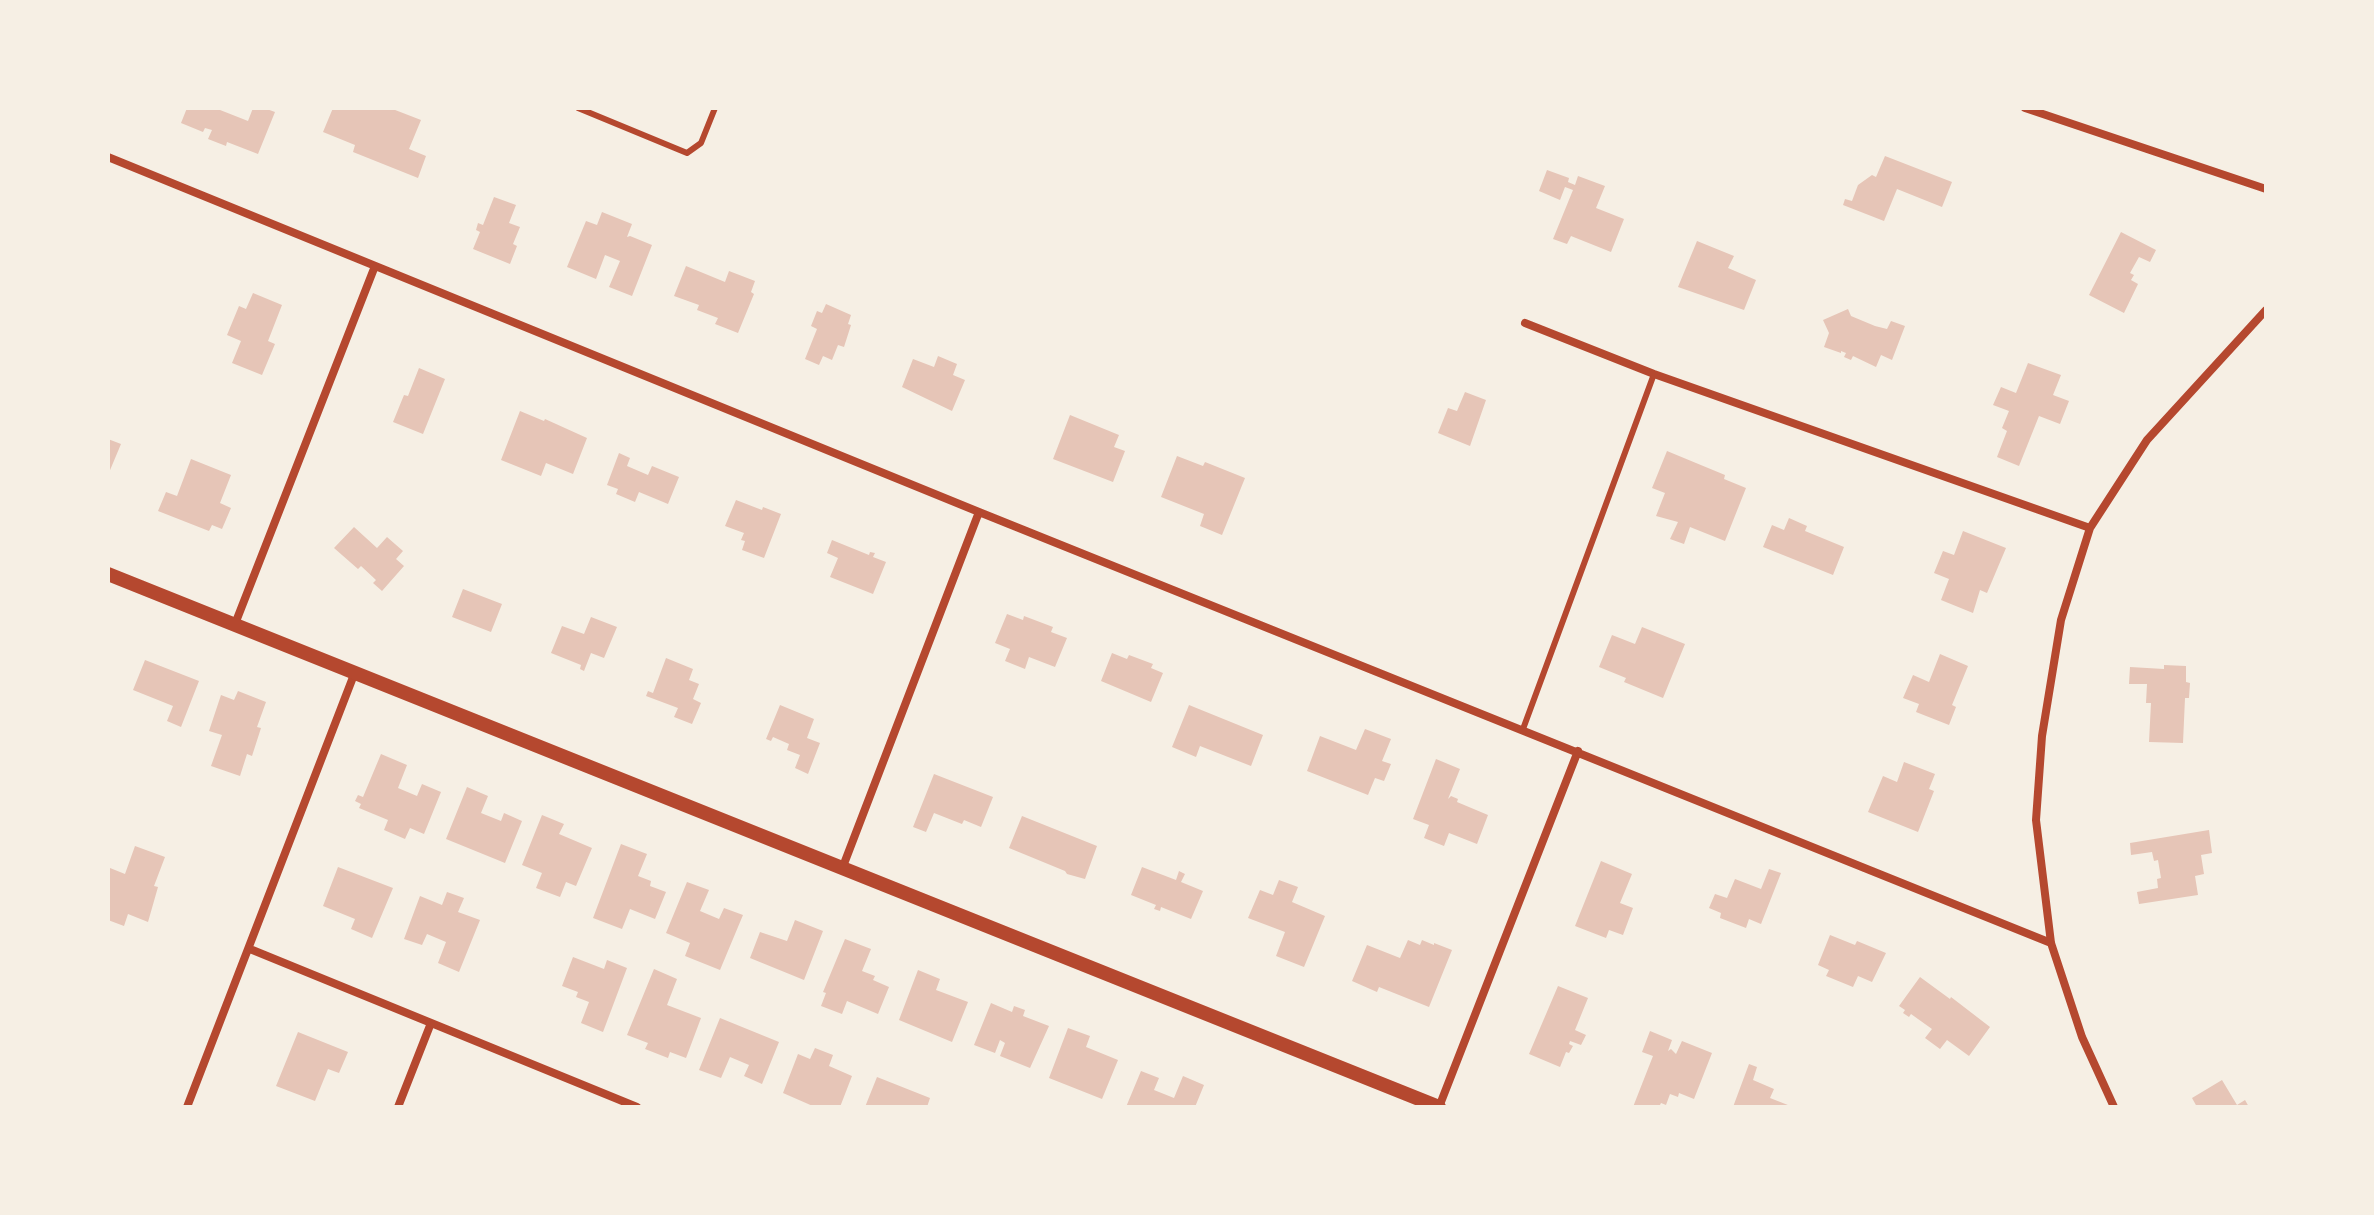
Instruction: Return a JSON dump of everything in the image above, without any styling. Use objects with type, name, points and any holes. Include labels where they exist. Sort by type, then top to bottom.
[{"type":"street","points":[[2025,108],[2266,189]]},
{"type":"street","points":[[108,157],[979,512],[2051,943]]},
{"type":"street","points":[[235,624],[375,266]]},
{"type":"street","points":[[2114,1107],[2082,1037],[2051,943],[2036,820],[2042,736],[2061,620],[2090,528],[2147,440],[2266,310]]},
{"type":"street","points":[[1525,323],[1654,374],[2090,528]]},
{"type":"street","points":[[842,869],[979,512]]},
{"type":"street","points":[[108,574],[1439,1107],[1578,751]]},
{"type":"street","points":[[187,1107],[355,672]]},
{"type":"street","points":[[250,949],[637,1107]]},
{"type":"street","points":[[398,1107],[431,1023]]},
{"type":"lane","points":[[578,108],[687,153],[701,143],[715,108]]},
{"type":"lane","points":[[1523,729],[1654,374]]},
{"type":"building","points":[[187,108],[215,108],[248,121],[253,108],[275,112],[258,154],[227,142],[226,146],[208,139],[212,130],[205,128],[203,132],[181,123]]},
{"type":"building","points":[[333,108],[390,108],[421,120],[409,149],[426,156],[418,178],[353,152],[355,145],[323,132]]},
{"type":"building","points":[[1885,156],[1952,182],[1942,207],[1897,189],[1884,221],[1843,205],[1845,199],[1852,201],[1858,185],[1872,175],[1876,177]]},
{"type":"building","points":[[1547,170],[1569,178],[1568,182],[1575,185],[1578,176],[1605,186],[1596,208],[1624,219],[1611,252],[1571,236],[1567,244],[1553,239],[1573,190],[1565,187],[1560,200],[1539,191]]},
{"type":"building","points":[[494,197],[516,205],[509,223],[520,227],[510,264],[473,249],[480,232],[476,230],[478,223],[483,225]]},
{"type":"building","points":[[602,212],[632,224],[627,237],[652,245],[632,296],[609,287],[620,261],[605,255],[596,279],[567,267],[586,221],[597,225]]},
{"type":"building","points":[[2121,232],[2156,250],[2150,262],[2139,257],[2130,273],[2134,275],[2131,280],[2138,284],[2124,313],[2089,295]]},
{"type":"building","points":[[1697,241],[1734,256],[1728,268],[1756,280],[1744,310],[1678,287]]},
{"type":"building","points":[[686,266],[725,282],[729,271],[755,281],[751,292],[754,294],[738,333],[715,324],[718,318],[697,310],[699,305],[674,296]]},
{"type":"building","points":[[253,293],[282,305],[268,341],[275,344],[262,375],[232,363],[241,341],[227,335],[239,306],[246,309]]},
{"type":"building","points":[[826,304],[851,315],[848,324],[851,325],[844,347],[838,345],[832,360],[823,356],[819,365],[805,359],[817,329],[811,326],[817,311],[822,313]]},
{"type":"building","points":[[1848,309],[1851,316],[1875,326],[1887,329],[1891,321],[1905,326],[1892,360],[1881,355],[1876,367],[1853,356],[1851,360],[1844,357],[1846,353],[1824,347],[1829,333],[1823,320]]},
{"type":"building","points":[[938,356],[957,364],[953,375],[965,380],[952,411],[902,387],[913,359],[934,367]]},
{"type":"building","points":[[2028,363],[2061,375],[2053,395],[2069,401],[2060,424],[2039,416],[2019,466],[1997,457],[2007,431],[2002,428],[2009,411],[1993,405],[2001,387],[2016,393]]},
{"type":"building","points":[[419,368],[445,379],[423,434],[393,422]]},
{"type":"building","points":[[1465,392],[1486,400],[1470,446],[1438,433],[1448,408],[1457,411]]},
{"type":"building","points":[[520,411],[587,438],[573,474],[546,463],[541,476],[501,460]]},
{"type":"building","points":[[1070,415],[1119,435],[1114,447],[1125,451],[1113,482],[1053,459]]},
{"type":"building","points":[[108,439],[121,444],[108,475]]},
{"type":"building","points":[[1667,451],[1725,475],[1724,479],[1746,488],[1725,541],[1690,527],[1684,544],[1670,539],[1678,522],[1656,516],[1665,493],[1652,488]]},
{"type":"building","points":[[619,453],[630,458],[627,466],[648,475],[652,466],[679,477],[668,504],[639,492],[635,502],[616,494],[618,489],[607,485]]},
{"type":"building","points":[[1177,456],[1203,466],[1205,462],[1245,478],[1222,535],[1200,526],[1204,514],[1161,497]]},
{"type":"building","points":[[191,459],[231,475],[220,503],[231,508],[222,529],[212,525],[209,531],[158,511],[166,492],[177,496]]},
{"type":"building","points":[[736,500],[781,514],[764,558],[742,550],[744,533],[725,526]]},
{"type":"building","points":[[1789,518],[1807,526],[1805,531],[1844,547],[1833,575],[1763,547],[1772,525],[1784,530]]},
{"type":"building","points":[[354,527],[377,548],[387,537],[403,551],[396,559],[404,566],[382,591],[373,583],[376,580],[361,566],[358,569],[334,548]]},
{"type":"building","points":[[1963,531],[2006,548],[1987,593],[1980,590],[1973,613],[1941,600],[1949,579],[1934,573],[1943,551],[1954,555]]},
{"type":"building","points":[[832,540],[869,555],[870,552],[875,553],[873,557],[886,562],[873,594],[830,577],[838,558],[827,553]]},
{"type":"building","points":[[463,589],[502,604],[491,632],[452,617]]},
{"type":"building","points":[[1007,614],[1023,620],[1024,616],[1053,627],[1051,632],[1067,638],[1055,667],[1029,657],[1025,669],[1005,661],[1010,649],[995,643]]},
{"type":"building","points":[[591,617],[617,627],[604,658],[591,653],[584,671],[580,669],[581,665],[551,653],[562,626],[584,634]]},
{"type":"building","points":[[1642,627],[1685,644],[1663,698],[1624,682],[1626,678],[1599,667],[1612,635],[1635,644]]},
{"type":"building","points":[[1112,653],[1127,659],[1129,655],[1153,664],[1151,668],[1163,673],[1151,702],[1101,681]]},
{"type":"building","points":[[1940,654],[1968,666],[1952,705],[1956,707],[1949,725],[1916,712],[1919,704],[1903,698],[1913,675],[1929,682]]},
{"type":"building","points":[[666,658],[693,669],[689,680],[699,684],[693,699],[701,703],[692,724],[674,717],[678,708],[646,696],[648,691],[653,693]]},
{"type":"building","points":[[145,660],[199,681],[181,727],[167,721],[173,706],[133,690]]},
{"type":"building","points":[[2164,665],[2186,666],[2186,682],[2190,683],[2189,698],[2185,698],[2183,743],[2149,742],[2151,703],[2146,703],[2147,684],[2129,684],[2130,667],[2164,669]]},
{"type":"building","points":[[238,691],[266,702],[257,727],[261,728],[252,756],[247,754],[240,776],[211,766],[222,735],[209,731],[221,695],[234,700]]},
{"type":"building","points":[[780,705],[814,719],[807,738],[820,743],[808,774],[795,768],[800,755],[787,750],[789,744],[773,737],[771,741],[766,739]]},
{"type":"building","points":[[1189,705],[1263,735],[1251,766],[1200,746],[1196,757],[1172,747]]},
{"type":"building","points":[[1365,729],[1391,739],[1382,761],[1391,764],[1384,781],[1375,778],[1368,795],[1307,771],[1320,736],[1356,750]]},
{"type":"building","points":[[381,754],[407,765],[398,788],[417,796],[422,784],[441,792],[424,834],[410,828],[405,839],[384,830],[388,820],[359,808],[361,804],[355,801],[358,795],[363,797]]},
{"type":"building","points":[[1436,759],[1460,769],[1448,799],[1451,796],[1458,799],[1457,802],[1488,815],[1477,844],[1449,833],[1444,846],[1424,838],[1429,825],[1413,819]]},
{"type":"building","points":[[1904,762],[1935,774],[1929,789],[1934,791],[1918,832],[1868,812],[1883,776],[1897,782]]},
{"type":"building","points":[[934,774],[993,797],[981,827],[964,820],[962,824],[934,813],[926,832],[913,827]]},
{"type":"building","points":[[467,787],[488,796],[481,813],[501,821],[504,813],[522,821],[505,863],[446,839]]},
{"type":"building","points":[[542,815],[564,824],[559,834],[592,848],[576,886],[566,882],[560,897],[536,888],[542,873],[522,865]]},
{"type":"building","points":[[1022,816],[1097,846],[1085,879],[1009,848]]},
{"type":"building","points":[[2209,830],[2212,853],[2201,855],[2204,874],[2195,876],[2198,895],[2139,904],[2137,892],[2158,888],[2157,879],[2161,878],[2158,860],[2154,861],[2152,852],[2131,855],[2130,843]]},
{"type":"building","points":[[621,844],[647,854],[638,876],[651,881],[650,886],[666,892],[655,919],[630,909],[622,929],[593,918]]},
{"type":"building","points":[[135,846],[165,857],[154,886],[158,887],[148,922],[128,914],[124,926],[108,920],[108,874],[110,868],[125,874]]},
{"type":"building","points":[[1601,861],[1632,874],[1620,903],[1633,908],[1623,935],[1609,930],[1606,938],[1575,926]]},
{"type":"building","points":[[338,867],[393,888],[372,938],[351,929],[355,919],[323,906]]},
{"type":"building","points":[[1142,867],[1176,880],[1179,871],[1185,874],[1181,882],[1203,891],[1191,919],[1161,907],[1160,911],[1154,909],[1156,905],[1131,895]]},
{"type":"building","points":[[1769,869],[1781,873],[1761,924],[1749,919],[1746,928],[1720,918],[1721,913],[1709,908],[1715,894],[1727,898],[1735,879],[1761,889]]},
{"type":"building","points":[[1279,880],[1298,887],[1292,902],[1325,916],[1304,967],[1276,956],[1285,932],[1248,918],[1260,890],[1273,895]]},
{"type":"building","points":[[687,882],[709,890],[700,911],[719,919],[724,908],[743,915],[720,970],[685,956],[690,943],[666,933]]},
{"type":"building","points":[[447,892],[464,898],[458,912],[480,920],[459,972],[438,963],[446,942],[427,934],[422,945],[404,939],[420,896],[442,905]]},
{"type":"building","points":[[795,920],[823,931],[804,980],[750,958],[760,932],[787,941]]},
{"type":"building","points":[[1830,935],[1855,945],[1857,941],[1886,953],[1872,982],[1858,976],[1853,987],[1826,976],[1829,970],[1818,965]]},
{"type":"building","points":[[845,939],[871,949],[862,971],[889,987],[878,1014],[847,1001],[842,1014],[821,1006],[826,993],[823,992]]},
{"type":"building","points":[[1408,940],[1420,945],[1422,940],[1452,950],[1429,1007],[1379,987],[1377,992],[1352,981],[1367,945],[1400,958]]},
{"type":"building","points":[[573,957],[604,969],[607,960],[627,968],[603,1032],[581,1023],[589,1002],[576,997],[578,992],[562,986]]},
{"type":"building","points":[[654,969],[677,979],[667,1005],[701,1018],[686,1058],[670,1052],[668,1058],[645,1049],[648,1043],[627,1035]]},
{"type":"building","points":[[918,970],[940,979],[936,990],[968,1002],[952,1042],[899,1020]]},
{"type":"building","points":[[1920,977],[1990,1027],[1969,1056],[1947,1040],[1940,1049],[1925,1038],[1932,1029],[1911,1014],[1909,1017],[1903,1013],[1905,1010],[1899,1006]]},
{"type":"building","points":[[1558,986],[1588,998],[1575,1030],[1586,1035],[1581,1045],[1570,1041],[1569,1044],[1573,1046],[1569,1053],[1566,1052],[1560,1067],[1529,1054]]},
{"type":"building","points":[[991,1003],[1012,1012],[1014,1006],[1025,1010],[1023,1016],[1049,1026],[1030,1068],[1000,1056],[1005,1043],[1000,1040],[995,1053],[974,1045]]},
{"type":"building","points":[[720,1018],[779,1042],[762,1084],[744,1076],[749,1065],[730,1057],[721,1078],[699,1070]]},
{"type":"building","points":[[1068,1028],[1090,1036],[1086,1047],[1118,1060],[1102,1099],[1049,1078]]},
{"type":"building","points":[[1650,1031],[1672,1040],[1668,1051],[1671,1049],[1676,1054],[1682,1041],[1712,1053],[1694,1099],[1679,1093],[1678,1097],[1670,1094],[1666,1105],[1633,1107],[1653,1056],[1642,1052]]},
{"type":"building","points":[[298,1032],[348,1052],[339,1073],[328,1069],[315,1101],[276,1086]]},
{"type":"building","points":[[815,1048],[833,1055],[829,1066],[852,1076],[840,1107],[815,1107],[783,1093],[798,1054],[810,1059]]},
{"type":"building","points":[[1749,1064],[1757,1067],[1753,1080],[1774,1089],[1770,1098],[1793,1107],[1733,1107]]},
{"type":"building","points":[[1141,1071],[1159,1078],[1154,1090],[1174,1098],[1183,1076],[1204,1085],[1195,1107],[1126,1107]]},
{"type":"building","points":[[877,1077],[930,1098],[927,1107],[865,1107]]},
{"type":"building","points":[[2222,1080],[2237,1105],[2245,1100],[2249,1107],[2197,1107],[2192,1098]]}]
